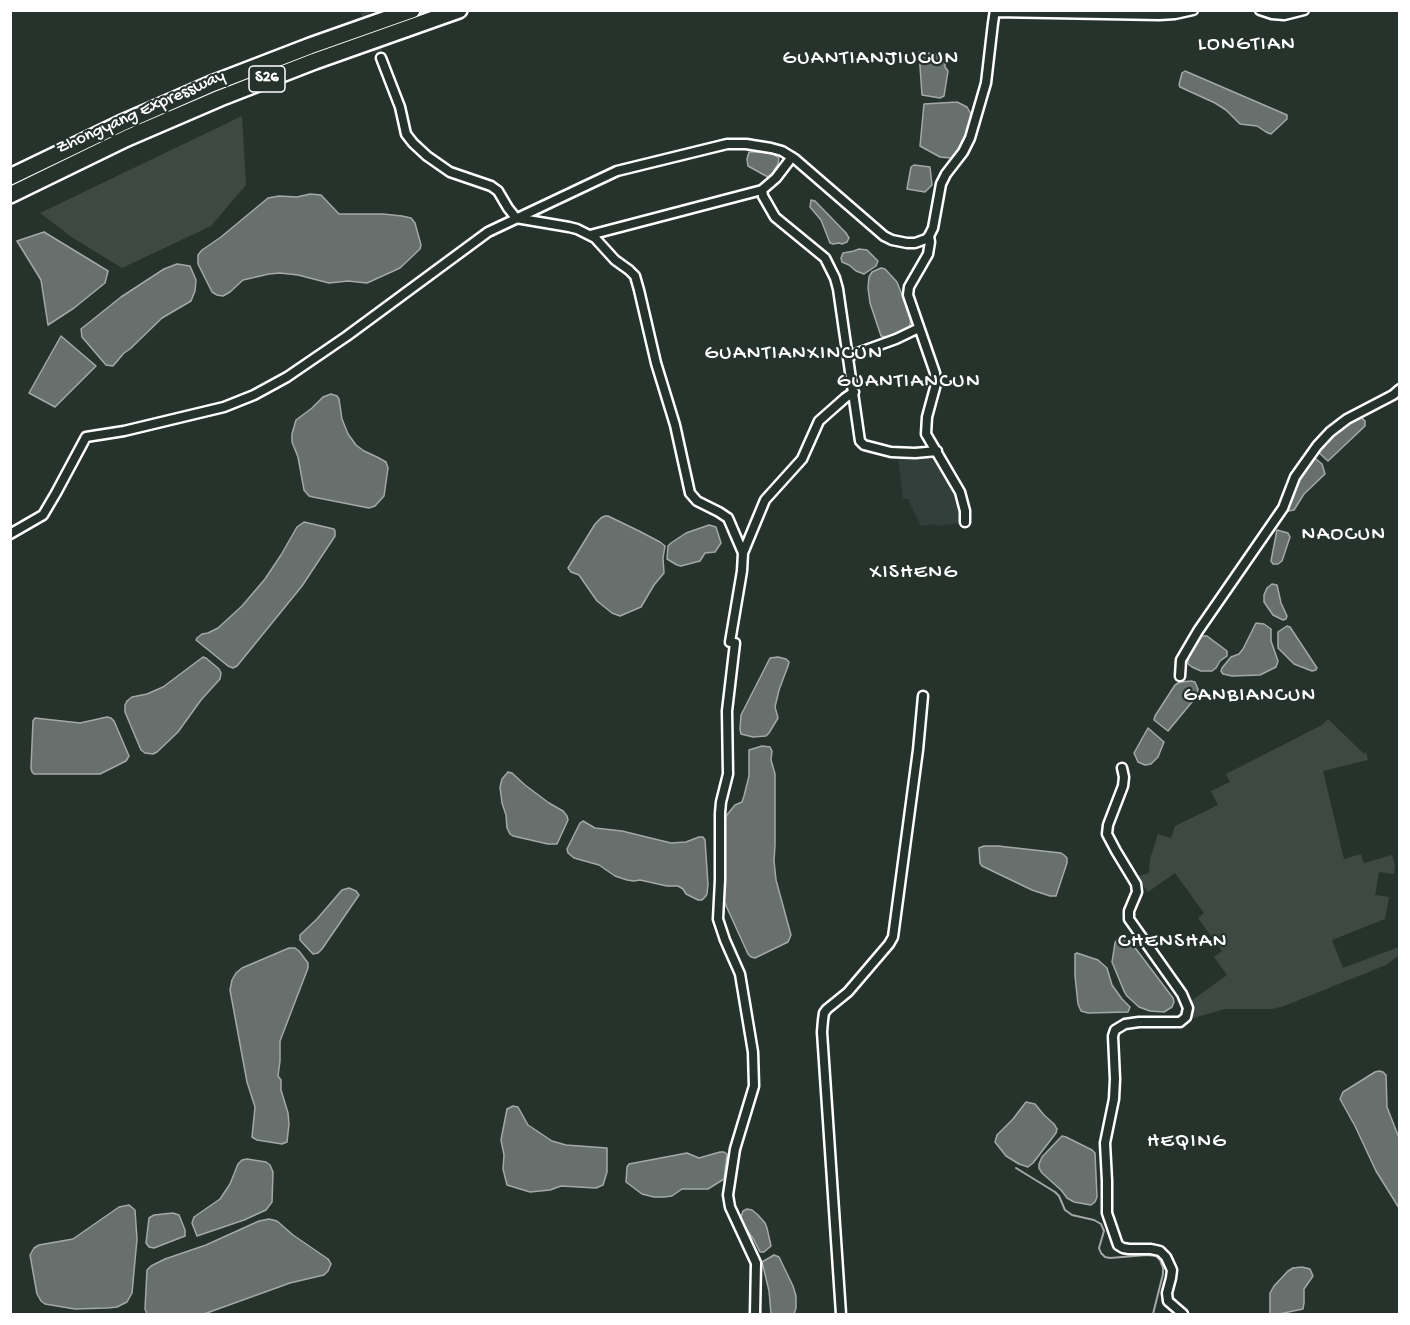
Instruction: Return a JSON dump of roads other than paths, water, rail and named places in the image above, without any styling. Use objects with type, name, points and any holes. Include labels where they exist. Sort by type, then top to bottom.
[{"type":"highway","name":"Zhongyang Expressway","points":[[10,195],[77,153],[158,107],[262,64],[412,10]]},
{"type":"highway","name":"Zhongyang Expressway","points":[[10,177],[173,117],[267,79],[459,10]]},
{"type":"street","points":[[965,522],[963,497],[926,434],[927,417],[936,384],[935,373],[908,295],[909,286],[926,259],[930,248],[929,236],[933,228],[941,184],[970,138],[986,83],[995,11],[1158,15],[1193,10]]},
{"type":"street","points":[[1260,10],[1284,15],[1304,10]]},
{"type":"street","points":[[381,58],[400,107],[406,134],[427,156],[450,172],[491,186],[498,191],[516,218],[569,227],[590,235],[635,276],[656,363],[675,425],[690,493],[697,501],[728,518],[743,552]]},
{"type":"street","points":[[10,534],[43,515],[86,437],[124,431],[224,407],[254,395],[347,336],[488,232],[616,171],[727,144],[771,148],[792,157],[884,236],[907,243],[919,242],[929,236]]},
{"type":"street","points":[[590,235],[762,190],[776,178],[792,157]]},
{"type":"street","points":[[762,190],[763,196],[779,221],[828,262],[838,289],[860,441],[864,445],[891,452],[937,451]]},
{"type":"street","points":[[849,356],[919,328]]},
{"type":"street","points":[[1180,676],[1181,660],[1198,631],[1283,508],[1295,477],[1317,446],[1347,419],[1400,389]]},
{"type":"street","points":[[755,1314],[756,1263],[730,1207],[728,1195],[735,1149],[754,1086],[753,1052],[740,974],[718,919],[720,813],[728,774],[727,711],[732,642],[743,552],[765,500],[802,459],[819,422],[854,392]]},
{"type":"street","points":[[841,1314],[823,1020],[827,1009],[848,992],[893,938],[923,696]]},
{"type":"street","points":[[1122,768],[1123,786],[1108,825],[1107,834],[1136,884],[1137,892],[1129,911],[1129,919],[1182,994],[1188,1008],[1186,1017],[1180,1022],[1125,1024],[1115,1030],[1113,1036],[1114,1098],[1105,1143],[1107,1213],[1118,1245],[1129,1249],[1160,1251],[1166,1257],[1172,1270],[1167,1293],[1168,1301],[1183,1314]]},
{"type":"waterway","points":[[1016,1168],[1055,1192],[1065,1210],[1072,1215],[1101,1224],[1104,1231],[1099,1248],[1105,1257],[1147,1255],[1156,1256],[1160,1260],[1163,1274],[1153,1314]]},
{"type":"tunnel","points":[[364,10],[381,58]]},
{"type":"district","name":"LONGTIAN","points":[[1247,46]]},
{"type":"district","name":"GUANTIANJIUCUN","points":[[871,60]]},
{"type":"district","name":"GUANTIANXINCUN","points":[[794,355]]},
{"type":"district","name":"GUANTIANCUN","points":[[909,383]]},
{"type":"district","name":"NAOCUN","points":[[1344,536]]},
{"type":"district","name":"XISHENG","points":[[914,574]]},
{"type":"district","name":"GANBIANCUN","points":[[1250,697]]},
{"type":"district","name":"CHENSHAN","points":[[1173,943]]},
{"type":"district","name":"HEQING","points":[[1187,1143]]}]
